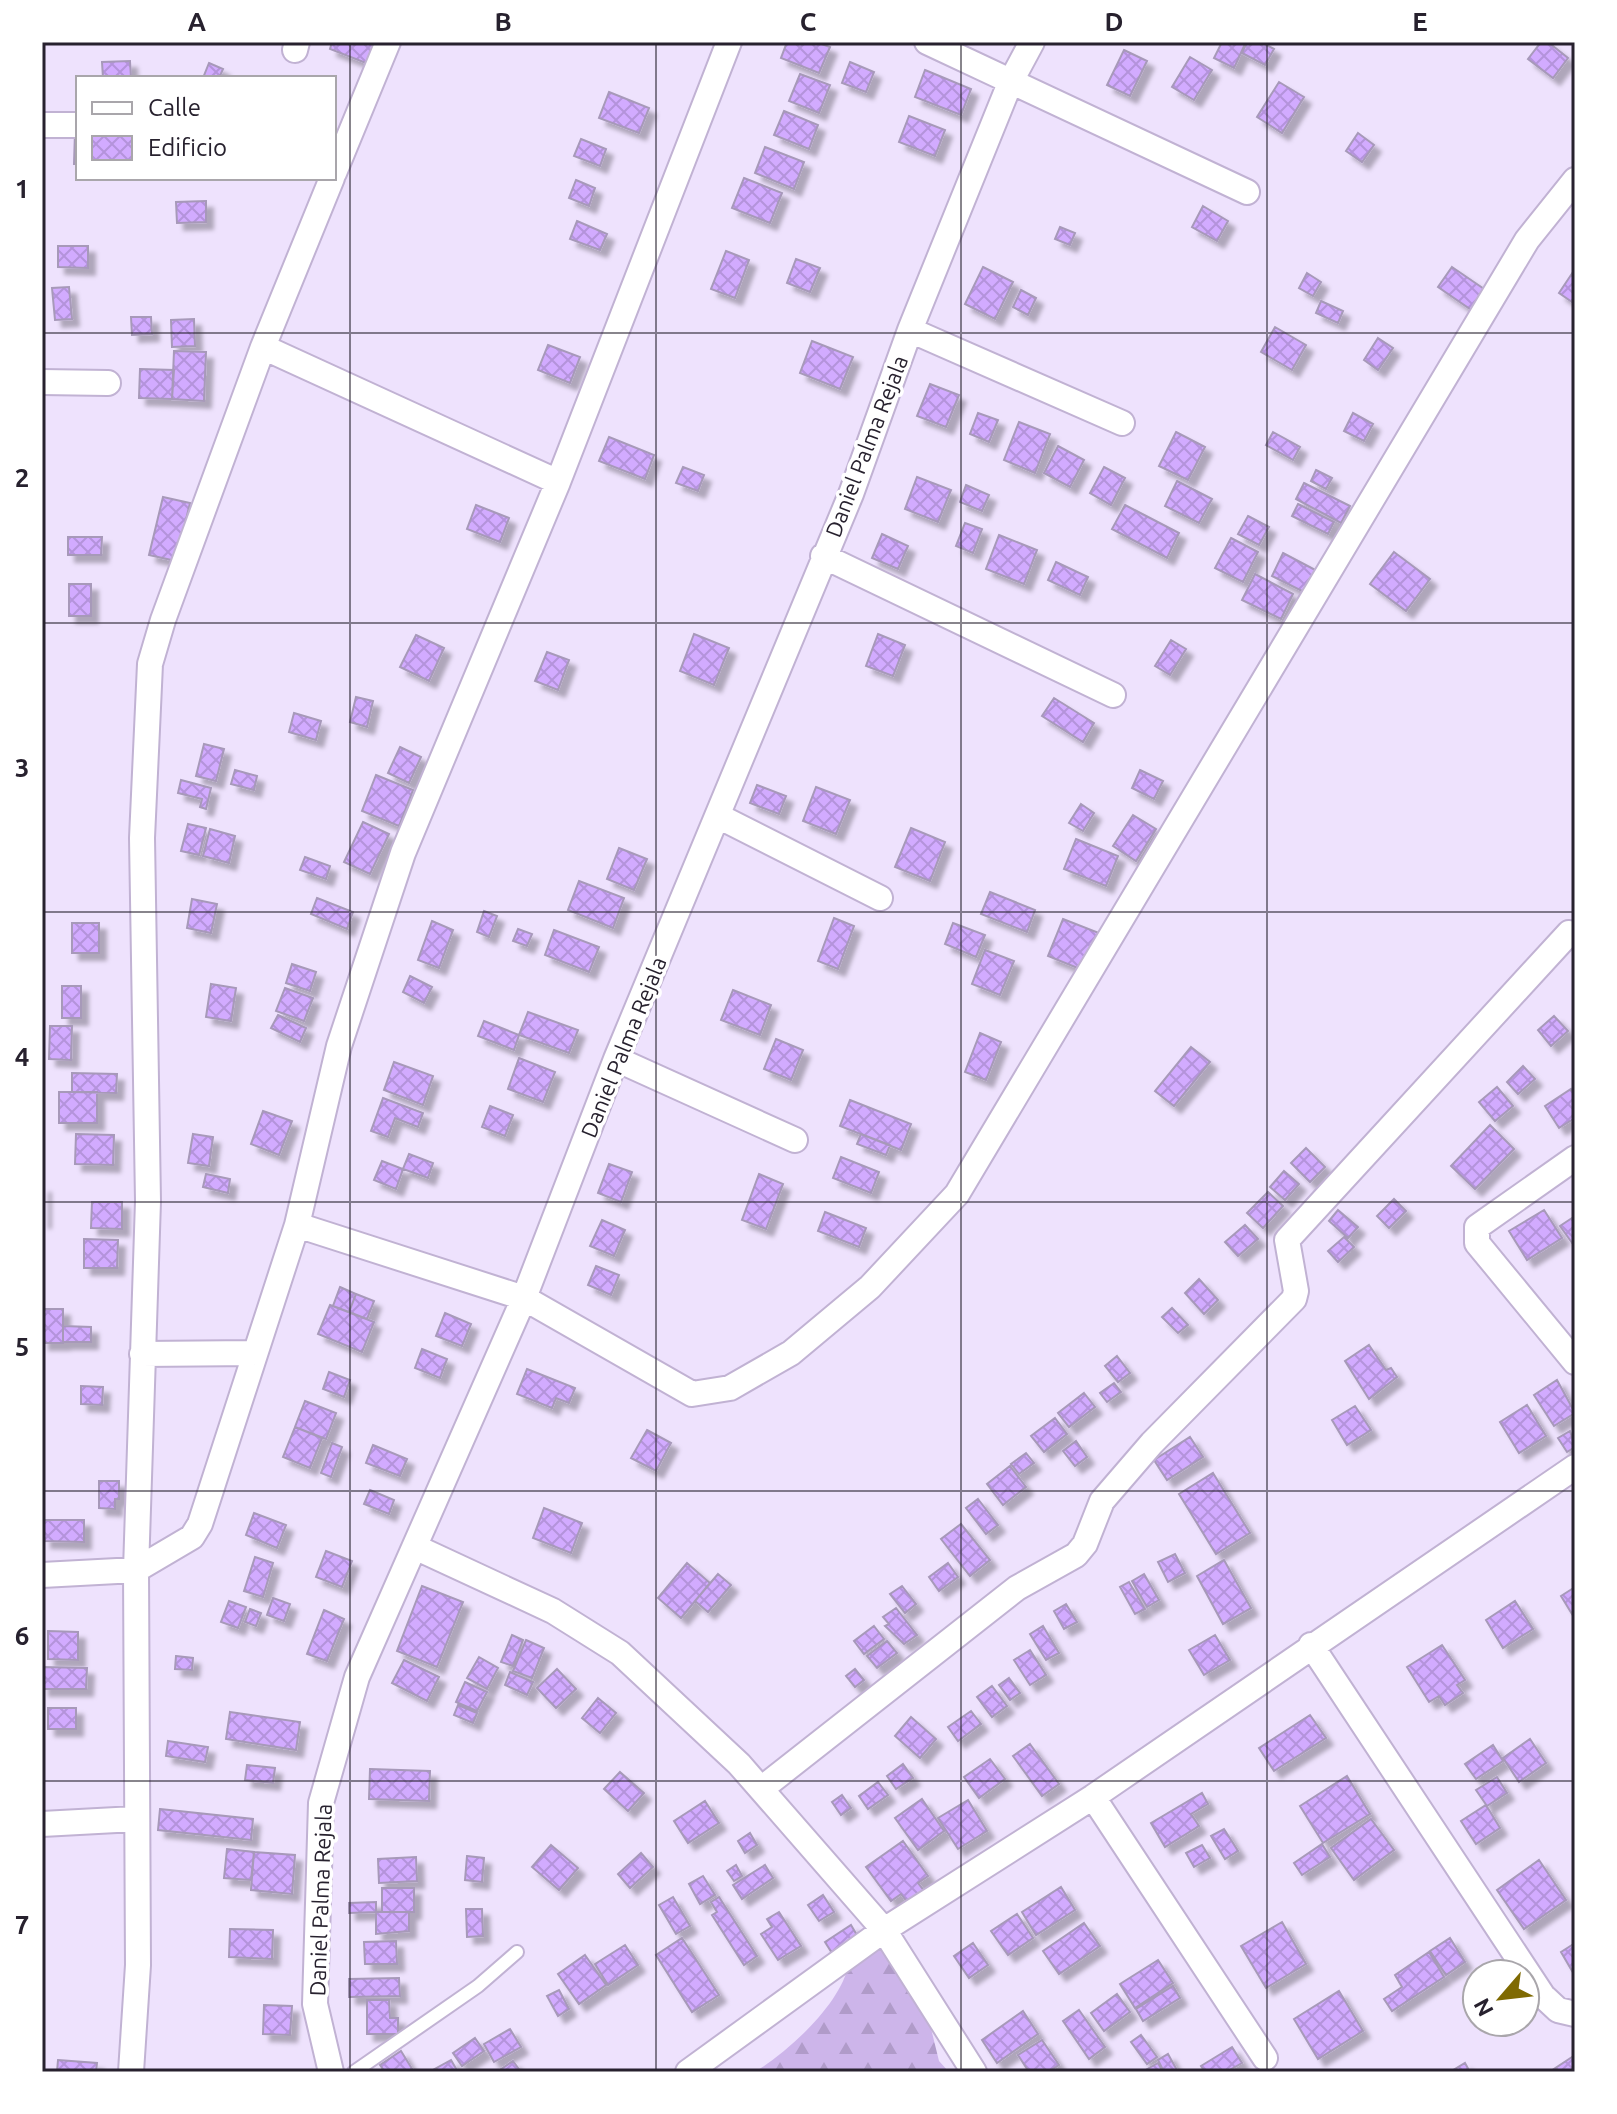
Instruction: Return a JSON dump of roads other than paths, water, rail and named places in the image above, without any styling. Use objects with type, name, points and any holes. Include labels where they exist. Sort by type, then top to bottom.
[{"type":"street","points":[[336,169],[388,42]]},
{"type":"street","points":[[42,1575],[136,1570],[192,1537],[200,1524],[297,1225],[339,1046],[403,853],[558,482],[729,42]]},
{"type":"street","points":[[927,42],[1247,192]]},
{"type":"street","name":"Daniel Palma Rejala","points":[[331,2072],[315,2004],[321,1803],[357,1677],[524,1298],[616,1059],[851,494],[910,330],[1010,83],[1032,42]]},
{"type":"street","points":[[42,125],[76,125]]},
{"type":"street","points":[[131,2072],[138,1965],[136,1570],[148,1201],[142,838],[150,664],[163,620],[263,347],[331,180]]},
{"type":"street","points":[[297,1225],[524,1298],[692,1394],[730,1388],[791,1353],[881,1276],[957,1194],[1527,240],[1575,180]]},
{"type":"street","points":[[910,330],[1122,423]]},
{"type":"street","points":[[263,347],[558,482]]},
{"type":"street","points":[[42,382],[108,383]]},
{"type":"street","points":[[823,556],[1113,695]]},
{"type":"street","points":[[718,816],[880,898]]},
{"type":"street","points":[[761,1789],[1017,1588],[1076,1555],[1085,1544],[1102,1501],[1294,1299],[1296,1291],[1287,1240],[1569,933]]},
{"type":"street","points":[[616,1059],[795,1140]]},
{"type":"street","points":[[1575,1158],[1477,1227],[1475,1234],[1477,1243],[1575,1362]]},
{"type":"street","points":[[142,1354],[254,1353]]},
{"type":"street","points":[[688,2072],[884,1930],[1093,1797],[1311,1645],[1572,1475]]},
{"type":"street","points":[[415,1547],[553,1611],[620,1653],[739,1764],[884,1930],[974,2072]]},
{"type":"street","points":[[1311,1645],[1543,1996],[1558,2010],[1575,2014]]},
{"type":"street","points":[[1093,1797],[1265,2058]]},
{"type":"street","points":[[42,1824],[135,1819]]},
{"type":"lane","points":[[354,2072],[478,1986],[517,1952]]}]
